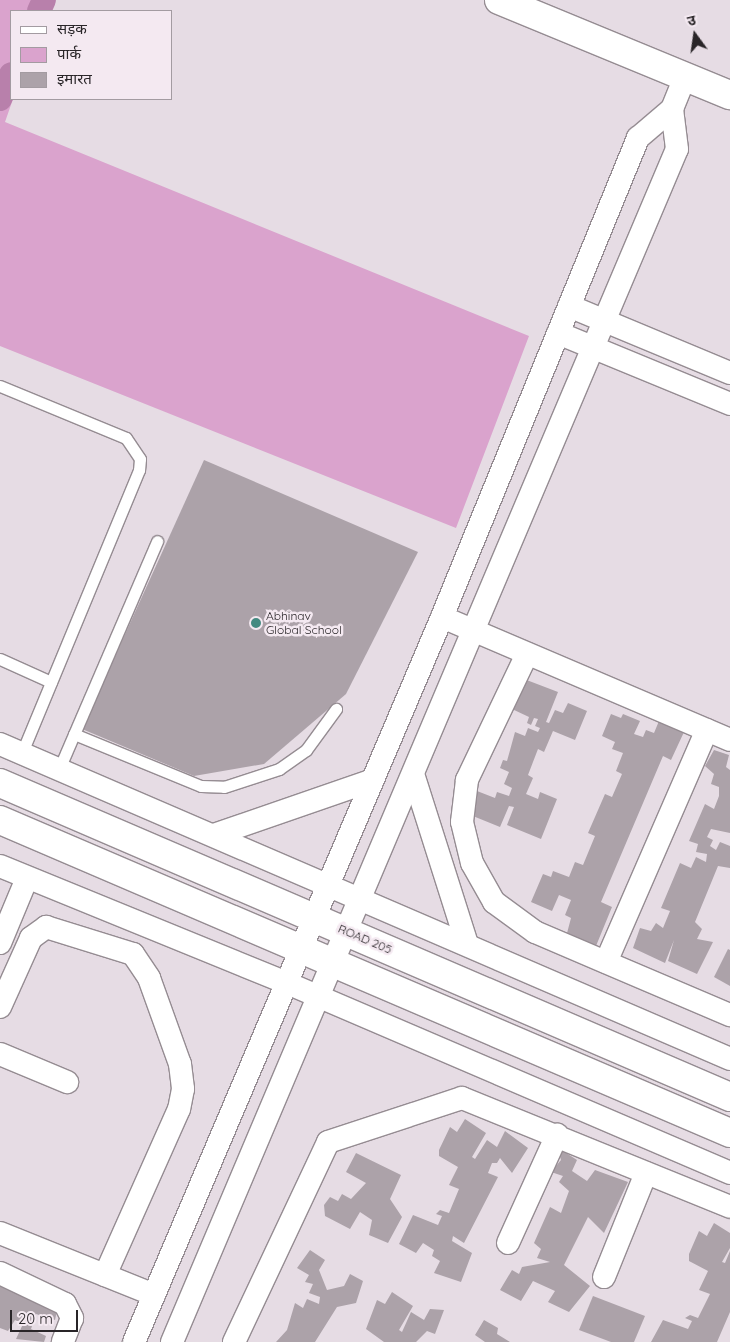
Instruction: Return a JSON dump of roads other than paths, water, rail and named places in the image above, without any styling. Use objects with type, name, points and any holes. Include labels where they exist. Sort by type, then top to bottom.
[{"type":"main road","points":[[499,0],[730,95]]},
{"type":"main road","name":"ROAD 205","points":[[0,783],[730,1096]]},
{"type":"main road","points":[[0,820],[730,1133]]},
{"type":"street","points":[[172,1342],[414,777],[676,149],[672,109],[685,76]]},
{"type":"street","points":[[134,1342],[442,617],[638,138],[672,109]]},
{"type":"street","points":[[569,306],[730,373]]},
{"type":"street","points":[[558,333],[730,404]]},
{"type":"street","points":[[442,617],[730,740]]},
{"type":"street","points":[[527,654],[467,780],[462,822],[472,863],[494,902],[528,927],[730,1015]]},
{"type":"street","points":[[606,962],[708,730]]},
{"type":"street","points":[[0,744],[328,883],[730,1059]]},
{"type":"street","points":[[414,777],[467,944]]},
{"type":"street","points":[[214,835],[373,780]]},
{"type":"street","points":[[0,866],[287,983],[730,1173]]},
{"type":"street","points":[[0,942],[27,878]]},
{"type":"street","points":[[0,1006],[31,938],[46,927],[133,954],[149,978],[180,1064],[183,1089],[179,1109],[105,1275]]},
{"type":"street","points":[[0,1054],[67,1082]]},
{"type":"street","points":[[234,1342],[328,1142],[462,1098],[730,1207]]},
{"type":"street","points":[[508,1243],[557,1136]]},
{"type":"street","points":[[604,1277],[646,1172]]},
{"type":"street","points":[[0,1233],[154,1295]]},
{"type":"street","points":[[0,1274],[66,1304],[72,1318],[63,1342]]},
{"type":"lane","points":[[0,386],[126,438],[140,459],[139,470],[22,753]]},
{"type":"lane","points":[[59,769],[157,541]]},
{"type":"lane","points":[[0,659],[52,682]]},
{"type":"lane","points":[[74,734],[201,786],[224,787],[279,769],[306,750],[336,709]]},
{"type":"waterway","points":[[39,10],[44,0]]},
{"type":"waterway","points":[[0,99],[10,76]]},
{"type":"place","name":"Abhinav Global School","points":[[256,623]]}]
